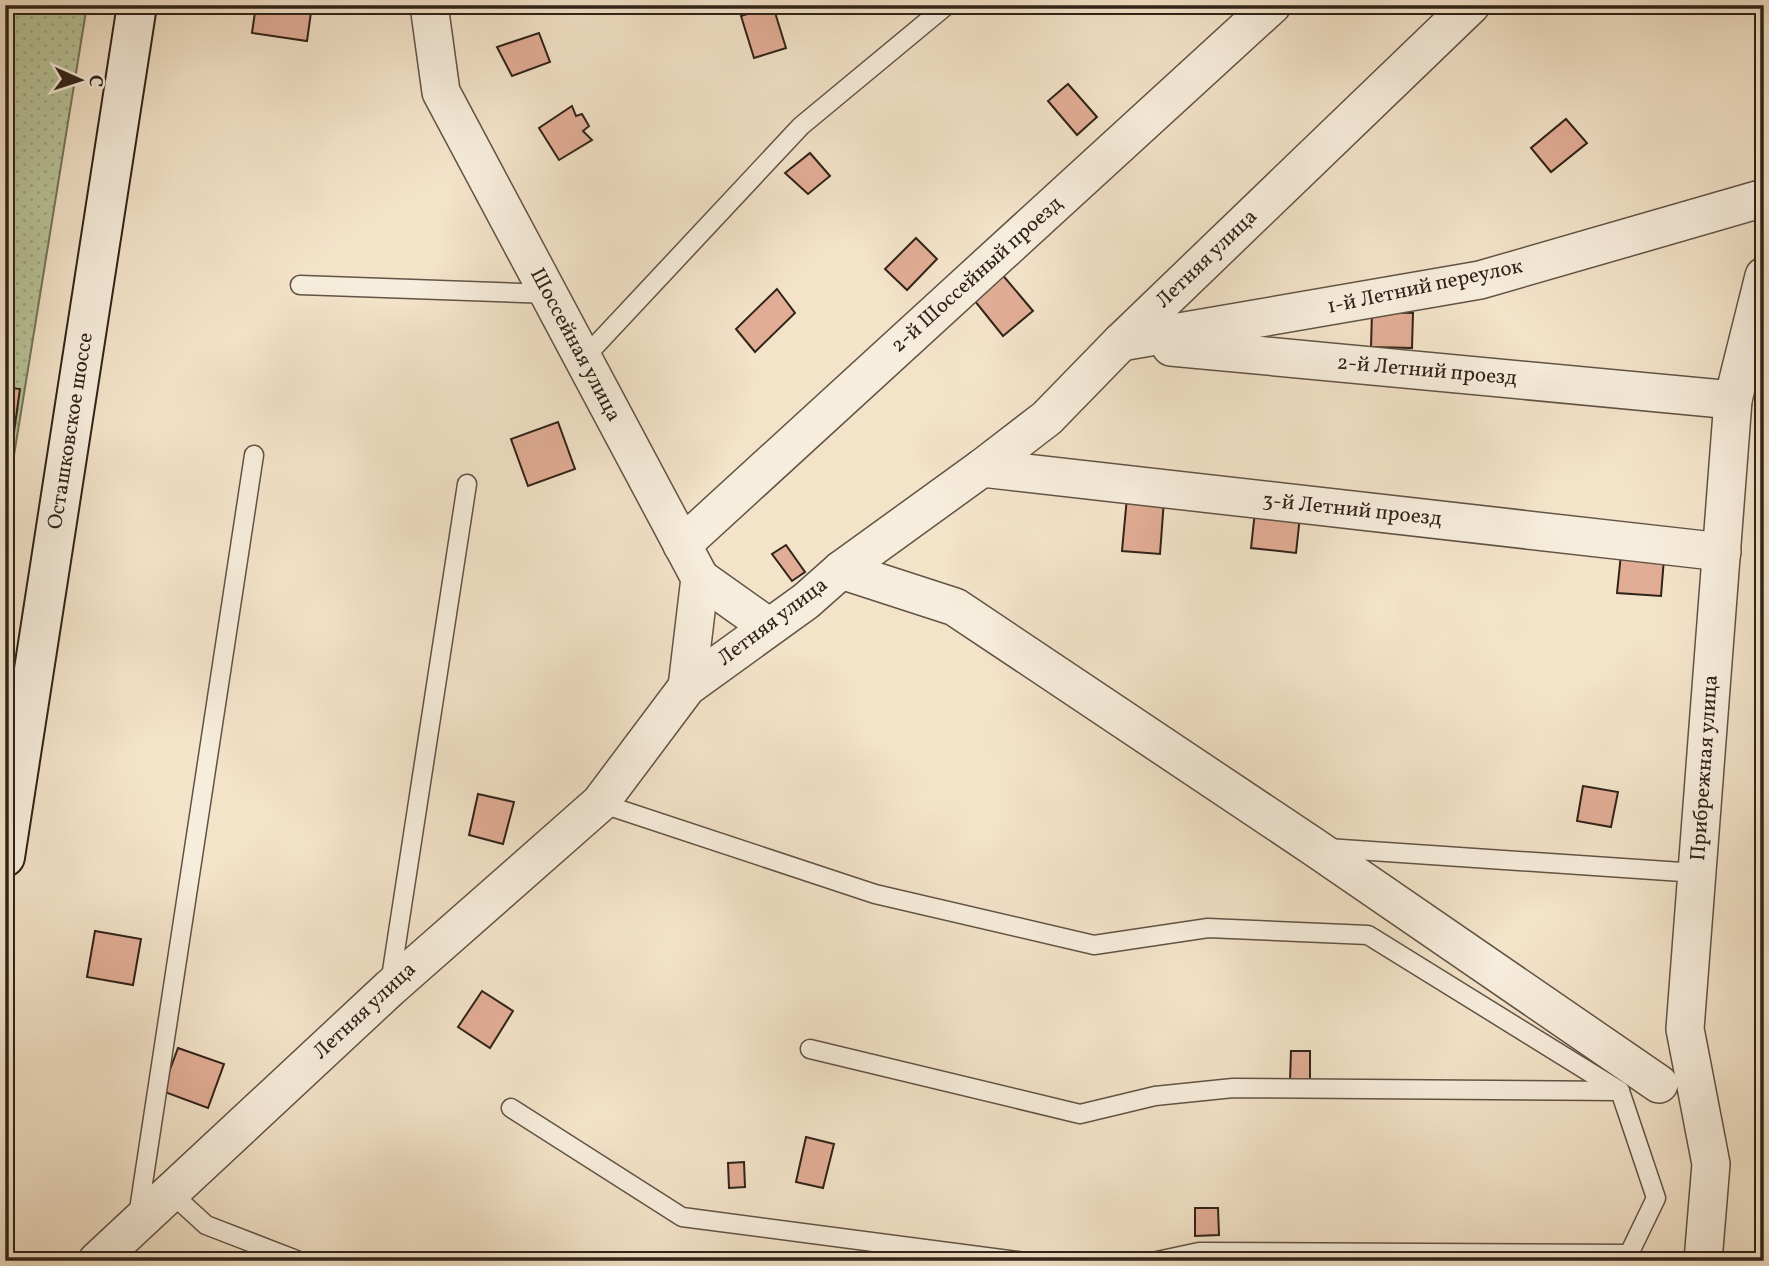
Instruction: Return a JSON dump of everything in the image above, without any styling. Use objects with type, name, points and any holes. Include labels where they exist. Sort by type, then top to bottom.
[{"type":"main road","name":"Осташковское шоссе","points":[[5,857],[137,5]]},
{"type":"street","name":"Шоссейная улица","points":[[429,5],[441,92],[700,578]]},
{"type":"street","name":"2-й Шоссейный проезд","points":[[682,545],[1272,5]]},
{"type":"street","name":"Летняя улица","points":[[97,1261],[390,988],[600,803],[687,687],[806,601],[841,570],[1047,418],[1121,342],[1471,5]]},
{"type":"street","name":"1-й Летний переулок","points":[[1121,342],[1480,280],[1764,198]]},
{"type":"street","name":"Прибрежная улица","points":[[1703,1261],[1711,1164],[1685,1030],[1733,400],[1764,276]]},
{"type":"street","name":"2-й Летний проезд","points":[[1121,342],[1733,400]]},
{"type":"street","name":"3-й Летний проезд","points":[[982,468],[1722,552]]},
{"type":"street","points":[[841,570],[955,607],[1314,847],[1659,1084]]},
{"type":"street","points":[[687,687],[700,578],[769,628]]},
{"type":"lane","points":[[583,359],[801,126],[947,5]]},
{"type":"lane","points":[[300,285],[549,294]]},
{"type":"lane","points":[[136,1225],[254,455]]},
{"type":"lane","points":[[390,988],[467,484]]},
{"type":"lane","points":[[600,803],[875,894],[1094,945],[1208,928],[1368,935],[1620,1091],[1656,1198],[1628,1257],[1199,1252],[1157,1261]]},
{"type":"lane","points":[[1314,847],[1698,873]]},
{"type":"lane","points":[[810,1049],[1080,1114],[1155,1096],[1233,1088],[1620,1091]]},
{"type":"lane","points":[[511,1108],[682,1217],[1018,1261]]},
{"type":"lane","points":[[171,1193],[206,1225],[299,1261]]},
{"type":"green space","points":[[5,5],[87,5],[5,511]]},
{"type":"building","points":[[256,5],[312,5],[307,41],[252,33]]},
{"type":"building","points":[[773,6],[786,48],[754,58],[741,16]]},
{"type":"building","points":[[539,33],[550,62],[512,76],[497,47]]},
{"type":"building","points":[[1068,84],[1097,117],[1077,135],[1048,101]]},
{"type":"building","points":[[572,106],[576,116],[582,114],[589,126],[583,131],[592,140],[559,160],[539,128]]},
{"type":"building","points":[[1566,119],[1587,143],[1551,172],[1531,148]]},
{"type":"building","points":[[810,153],[830,176],[808,194],[785,173]]},
{"type":"building","points":[[916,238],[937,259],[907,290],[885,269]]},
{"type":"building","points":[[995,266],[1033,311],[1003,336],[966,290]]},
{"type":"building","points":[[777,289],[795,313],[755,352],[736,329]]},
{"type":"building","points":[[1372,312],[1413,313],[1412,348],[1371,347]]},
{"type":"building","points":[[5,387],[20,389],[14,432],[5,431]]},
{"type":"building","points":[[558,422],[575,469],[528,486],[511,439]]},
{"type":"building","points":[[1127,497],[1164,500],[1160,554],[1122,551]]},
{"type":"building","points":[[1255,511],[1300,516],[1296,553],[1251,548]]},
{"type":"building","points":[[786,545],[805,572],[792,581],[772,554]]},
{"type":"building","points":[[1621,554],[1664,558],[1661,596],[1617,593]]},
{"type":"building","points":[[1583,786],[1618,792],[1611,827],[1577,821]]},
{"type":"building","points":[[478,794],[514,802],[503,844],[469,835]]},
{"type":"building","points":[[95,931],[141,939],[133,985],[87,977]]},
{"type":"building","points":[[482,991],[513,1011],[490,1048],[458,1027]]},
{"type":"building","points":[[178,1048],[224,1064],[208,1108],[162,1091]]},
{"type":"building","points":[[1291,1051],[1310,1051],[1310,1082],[1290,1082]]},
{"type":"building","points":[[806,1137],[834,1144],[823,1188],[796,1182]]},
{"type":"building","points":[[744,1162],[745,1187],[729,1188],[728,1163]]},
{"type":"building","points":[[1195,1208],[1218,1208],[1219,1235],[1195,1236]]}]
